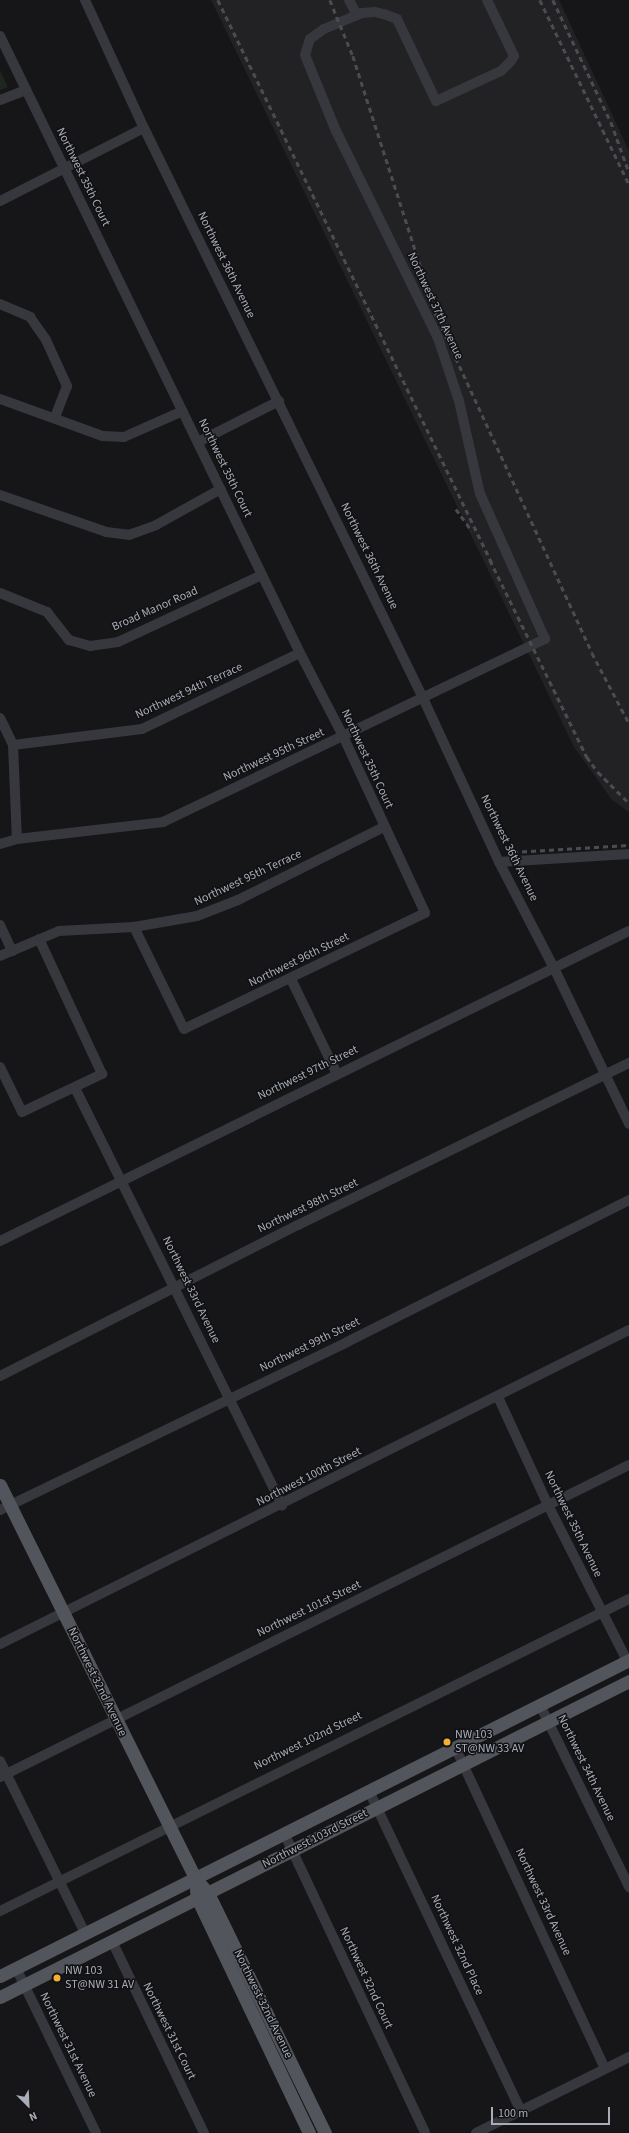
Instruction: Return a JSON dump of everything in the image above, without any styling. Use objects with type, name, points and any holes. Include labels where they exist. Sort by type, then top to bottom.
[{"type":"main road","name":"Northwest 32nd Avenue","points":[[0,1485],[5,1507],[62,1613],[195,1878],[309,2133]]},
{"type":"main road","points":[[591,1701],[595,1693],[621,1678],[628,1661]]},
{"type":"main road","name":"Northwest 103rd Street","points":[[0,1976],[628,1661]]},
{"type":"main road","name":"Northwest 103rd Street","points":[[0,1997],[629,1681]]},
{"type":"main road","name":"Northwest 32nd Avenue","points":[[203,1895],[325,2133]]},
{"type":"street","name":"Northwest 36th Avenue","points":[[84,0],[144,128],[279,401],[422,696],[499,862],[554,968],[629,1124]]},
{"type":"street","points":[[349,0],[357,15]]},
{"type":"street","name":"Northwest 37th Avenue","points":[[487,0],[514,56],[501,71],[436,101],[397,19],[375,12],[357,15],[313,36],[306,48],[306,63],[336,131],[438,338],[460,405],[480,494],[545,639]]},
{"type":"street","name":"Northwest 35th Court","points":[[0,36],[300,653],[343,736],[425,913]]},
{"type":"street","points":[[0,100],[26,90]]},
{"type":"street","points":[[0,201],[66,170],[144,128]]},
{"type":"street","points":[[0,304],[30,318],[46,340],[66,386],[55,417]]},
{"type":"street","points":[[0,399],[55,417],[103,436],[124,436],[183,411]]},
{"type":"street","points":[[198,442],[279,401]]},
{"type":"street","points":[[0,495],[106,532],[129,535],[156,525],[221,490]]},
{"type":"street","name":"Broad Manor Road","points":[[0,593],[47,612],[69,640],[90,646],[118,642],[262,575]]},
{"type":"street","name":"Northwest 95th Street","points":[[0,844],[16,838],[163,822],[343,736],[422,696],[545,639]]},
{"type":"street","name":"Northwest 94th Terrace","points":[[13,745],[142,729],[300,653]]},
{"type":"street","points":[[0,718],[13,745],[16,838]]},
{"type":"street","name":"Northwest 95th Terrace","points":[[0,956],[59,931],[134,927],[204,914],[238,900],[384,827]]},
{"type":"street","points":[[499,862],[629,854]]},
{"type":"street","name":"Northwest 96th Street","points":[[134,927],[184,1029],[291,979],[425,913]]},
{"type":"street","points":[[0,925],[12,951]]},
{"type":"street","name":"Northwest 97th Street","points":[[0,1241],[629,931]]},
{"type":"street","points":[[0,1066],[22,1112],[102,1074],[39,939]]},
{"type":"street","points":[[291,979],[337,1074]]},
{"type":"street","name":"Northwest 98th Street","points":[[0,1376],[298,1225],[629,1063]]},
{"type":"street","name":"Northwest 33rd Avenue","points":[[75,1088],[230,1397],[282,1505]]},
{"type":"street","name":"Northwest 99th Street","points":[[5,1507],[230,1397],[347,1342],[629,1200]]},
{"type":"street","name":"Northwest 100th Street","points":[[0,1644],[282,1505],[629,1330]]},
{"type":"street","name":"Northwest 35th Avenue","points":[[498,1397],[548,1505],[628,1661]]},
{"type":"street","name":"Northwest 101st Street","points":[[3,1775],[629,1465]]},
{"type":"street","name":"Northwest 102nd Street","points":[[0,1910],[169,1825],[629,1599]]},
{"type":"street","name":"Northwest 34th Avenue","points":[[540,1705],[629,1886]]},
{"type":"street","name":"Northwest 33rd Avenue","points":[[455,1748],[606,2068]]},
{"type":"street","points":[[0,1761],[3,1775],[85,1934]]},
{"type":"street","name":"Northwest 32nd Place","points":[[369,1791],[521,2111]]},
{"type":"street","name":"Northwest 32nd Court","points":[[284,1833],[425,2133]]},
{"type":"street","name":"Northwest 31st Court","points":[[112,1941],[204,2133]]},
{"type":"street","name":"Northwest 31st Avenue","points":[[16,1968],[96,2133]]},
{"type":"street","points":[[476,2133],[629,2057]]},
{"type":"shaded area","points":[[211,0],[559,0],[629,151],[629,812],[612,800],[574,747]]},
{"type":"shaded area","points":[[0,70],[8,87],[0,90]]},
{"type":"railway","points":[[218,0],[492,563]]},
{"type":"railway","points":[[330,0],[353,56],[437,317],[592,653],[629,723]]},
{"type":"railway","points":[[540,0],[629,184]]},
{"type":"railway","points":[[553,0],[611,122],[629,172]]},
{"type":"railway","points":[[456,509],[472,531]]},
{"type":"railway","points":[[490,560],[587,757],[598,772],[629,803]]},
{"type":"railway","points":[[513,852],[629,845]]},
{"type":"place","name":"NW 103 ST@NW 33 AV","points":[[447,1742]]},
{"type":"place","name":"NW 103 ST@NW 31 AV","points":[[57,1978]]}]
